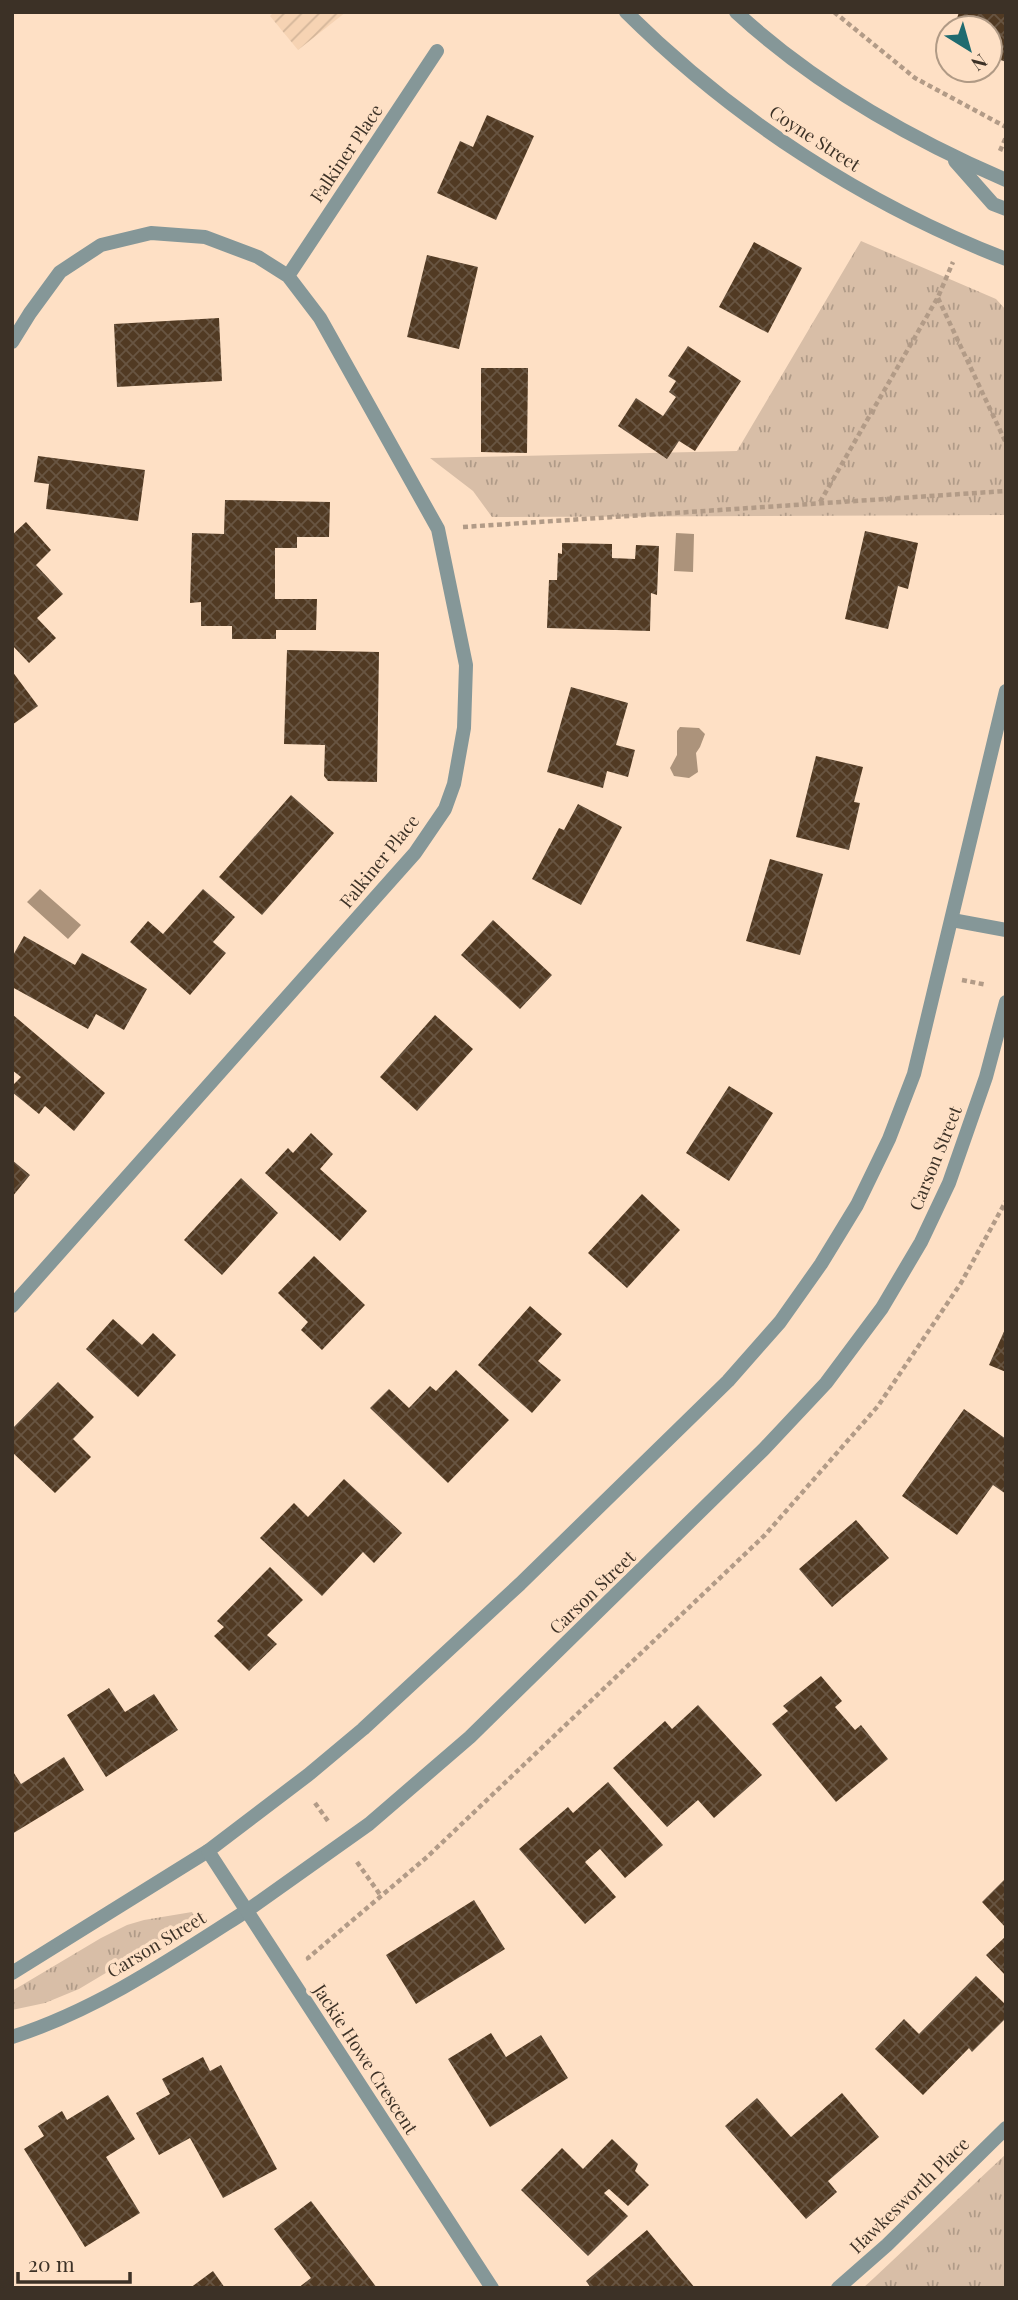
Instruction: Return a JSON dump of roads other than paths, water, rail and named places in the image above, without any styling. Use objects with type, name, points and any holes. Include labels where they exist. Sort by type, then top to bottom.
[{"type":"street","name":"Coyne Street","points":[[626,12],[704,83],[839,179],[955,240],[1003,261]]},
{"type":"street","points":[[736,12],[790,57],[886,120],[950,155],[1006,180]]},
{"type":"street","name":"Falkiner Place","points":[[288,276],[437,51]]},
{"type":"street","points":[[950,155],[993,204],[1006,209]]},
{"type":"street","name":"Falkiner Place","points":[[12,342],[60,272],[101,245],[151,233],[205,237],[258,257],[288,276],[320,318],[438,529],[466,665],[464,728],[454,784],[445,809],[415,853],[12,1306]]},
{"type":"street","points":[[12,1973],[208,1851],[345,1745],[446,1654],[681,1428],[780,1322],[821,1264],[857,1205],[889,1139],[914,1074],[1005,699]]},
{"type":"street","points":[[952,920],[1006,930]]},
{"type":"street","name":"Carson Street","points":[[12,2037],[37,2029],[100,2000],[174,1957],[248,1910],[369,1824],[470,1737],[755,1458],[826,1383],[882,1308],[921,1242],[965,1141],[1006,1002]]},
{"type":"street","name":"Jackie Howe Crescent","points":[[208,1851],[487,2286]]},
{"type":"street","name":"Hawkesworth Place","points":[[838,2288],[887,2245],[1006,2128]]}]
